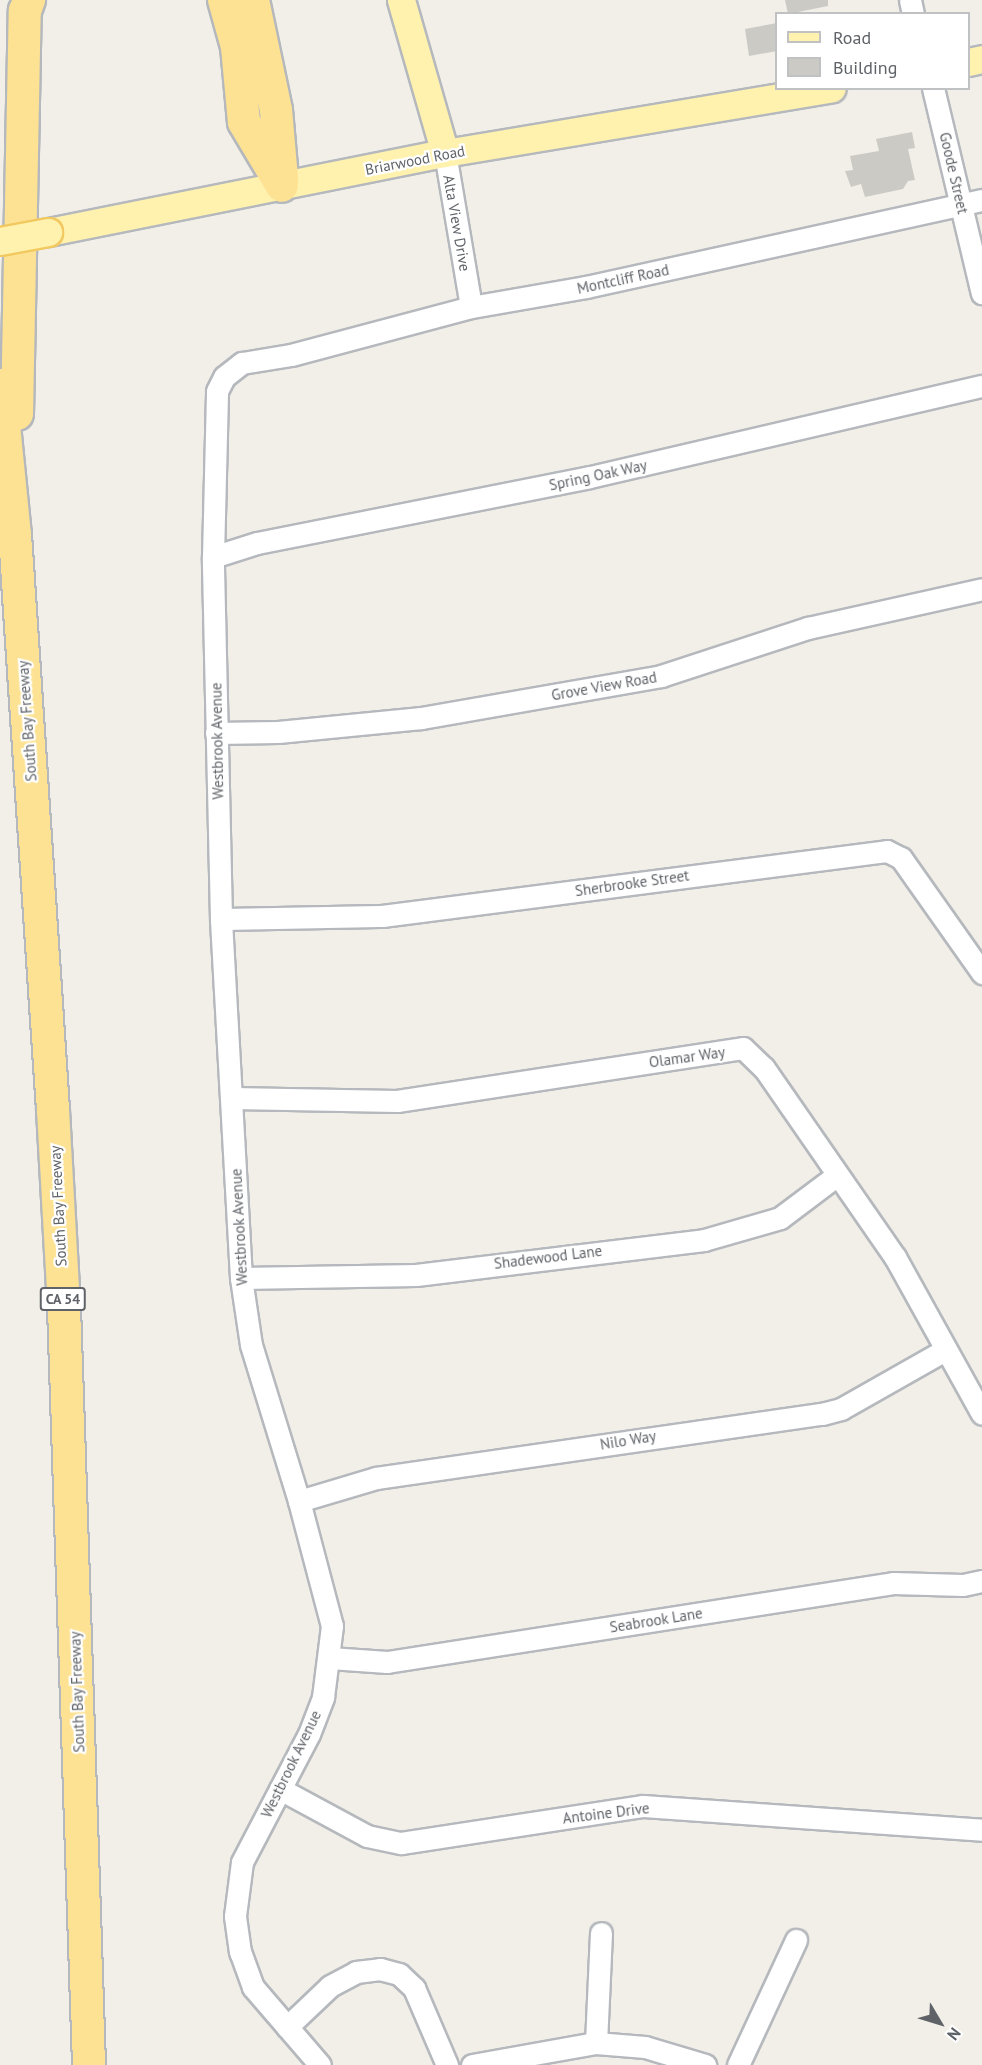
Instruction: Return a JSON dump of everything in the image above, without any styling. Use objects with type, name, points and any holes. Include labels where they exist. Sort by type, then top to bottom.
[{"type":"highway","points":[[15,535],[25,11],[29,0]]},
{"type":"highway","points":[[224,0],[237,47],[244,122],[282,186]]},
{"type":"highway","points":[[253,0],[276,110],[282,186]]},
{"type":"highway","name":"South Bay Freeway","points":[[0,385],[15,535],[64,1307],[88,2065]]},
{"type":"main road","name":"Alta View Drive","points":[[401,0],[445,153]]},
{"type":"main road","name":"Briarwood Road","points":[[0,241],[445,153],[819,90]]},
{"type":"street","name":"Goode Street","points":[[933,90],[982,293]]},
{"type":"street","name":"Alta View Drive","points":[[445,153],[471,307]]},
{"type":"street","name":"Montcliff Road","points":[[266,361],[471,307],[586,287],[982,200]]},
{"type":"street","name":"Westbrook Avenue","points":[[266,361],[242,363],[224,376],[217,392],[213,557],[221,919],[242,1278],[251,1345],[299,1502],[332,1626],[330,1658],[318,1712],[242,1862],[235,1916],[240,1952],[253,1987],[320,2065]]},
{"type":"street","name":"Spring Oak Way","points":[[213,557],[257,543],[590,477],[982,386]]},
{"type":"street","name":"Grove View Road","points":[[216,733],[278,732],[421,718],[661,676],[808,628],[982,589]]},
{"type":"street","name":"Sherbrooke Street","points":[[221,919],[382,916],[887,851],[901,858],[982,973]]},
{"type":"street","name":"Olamar Way","points":[[232,1098],[397,1101],[743,1048],[764,1068],[895,1257],[982,1414]]},
{"type":"street","name":"Shadewood Lane","points":[[242,1278],[416,1275],[712,1238],[780,1218],[837,1175]]},
{"type":"street","name":"Nilo Way","points":[[299,1502],[376,1478],[741,1423],[812,1416],[841,1409],[945,1350]]},
{"type":"street","name":"Seabrook Lane","points":[[330,1658],[387,1662],[894,1583],[963,1585],[982,1581]]},
{"type":"street","name":"Antoine Drive","points":[[280,1789],[367,1836],[401,1843],[643,1806],[982,1830]]},
{"type":"street","points":[[596,2043],[601,1933]]},
{"type":"street","points":[[738,2065],[795,1940]]},
{"type":"street","points":[[287,2027],[330,1986],[356,1972],[380,1969],[399,1974],[414,1988],[447,2065]]},
{"type":"street","points":[[472,2065],[596,2043],[645,2047],[705,2065]]},
{"type":"building","points":[[785,0],[828,0],[828,6],[788,12]]},
{"type":"building","points":[[775,23],[775,51],[749,56],[745,29]]},
{"type":"building","points":[[912,132],[915,148],[908,149],[915,180],[908,181],[903,189],[865,197],[861,184],[851,187],[845,171],[853,170],[850,156],[879,151],[876,139]]}]
